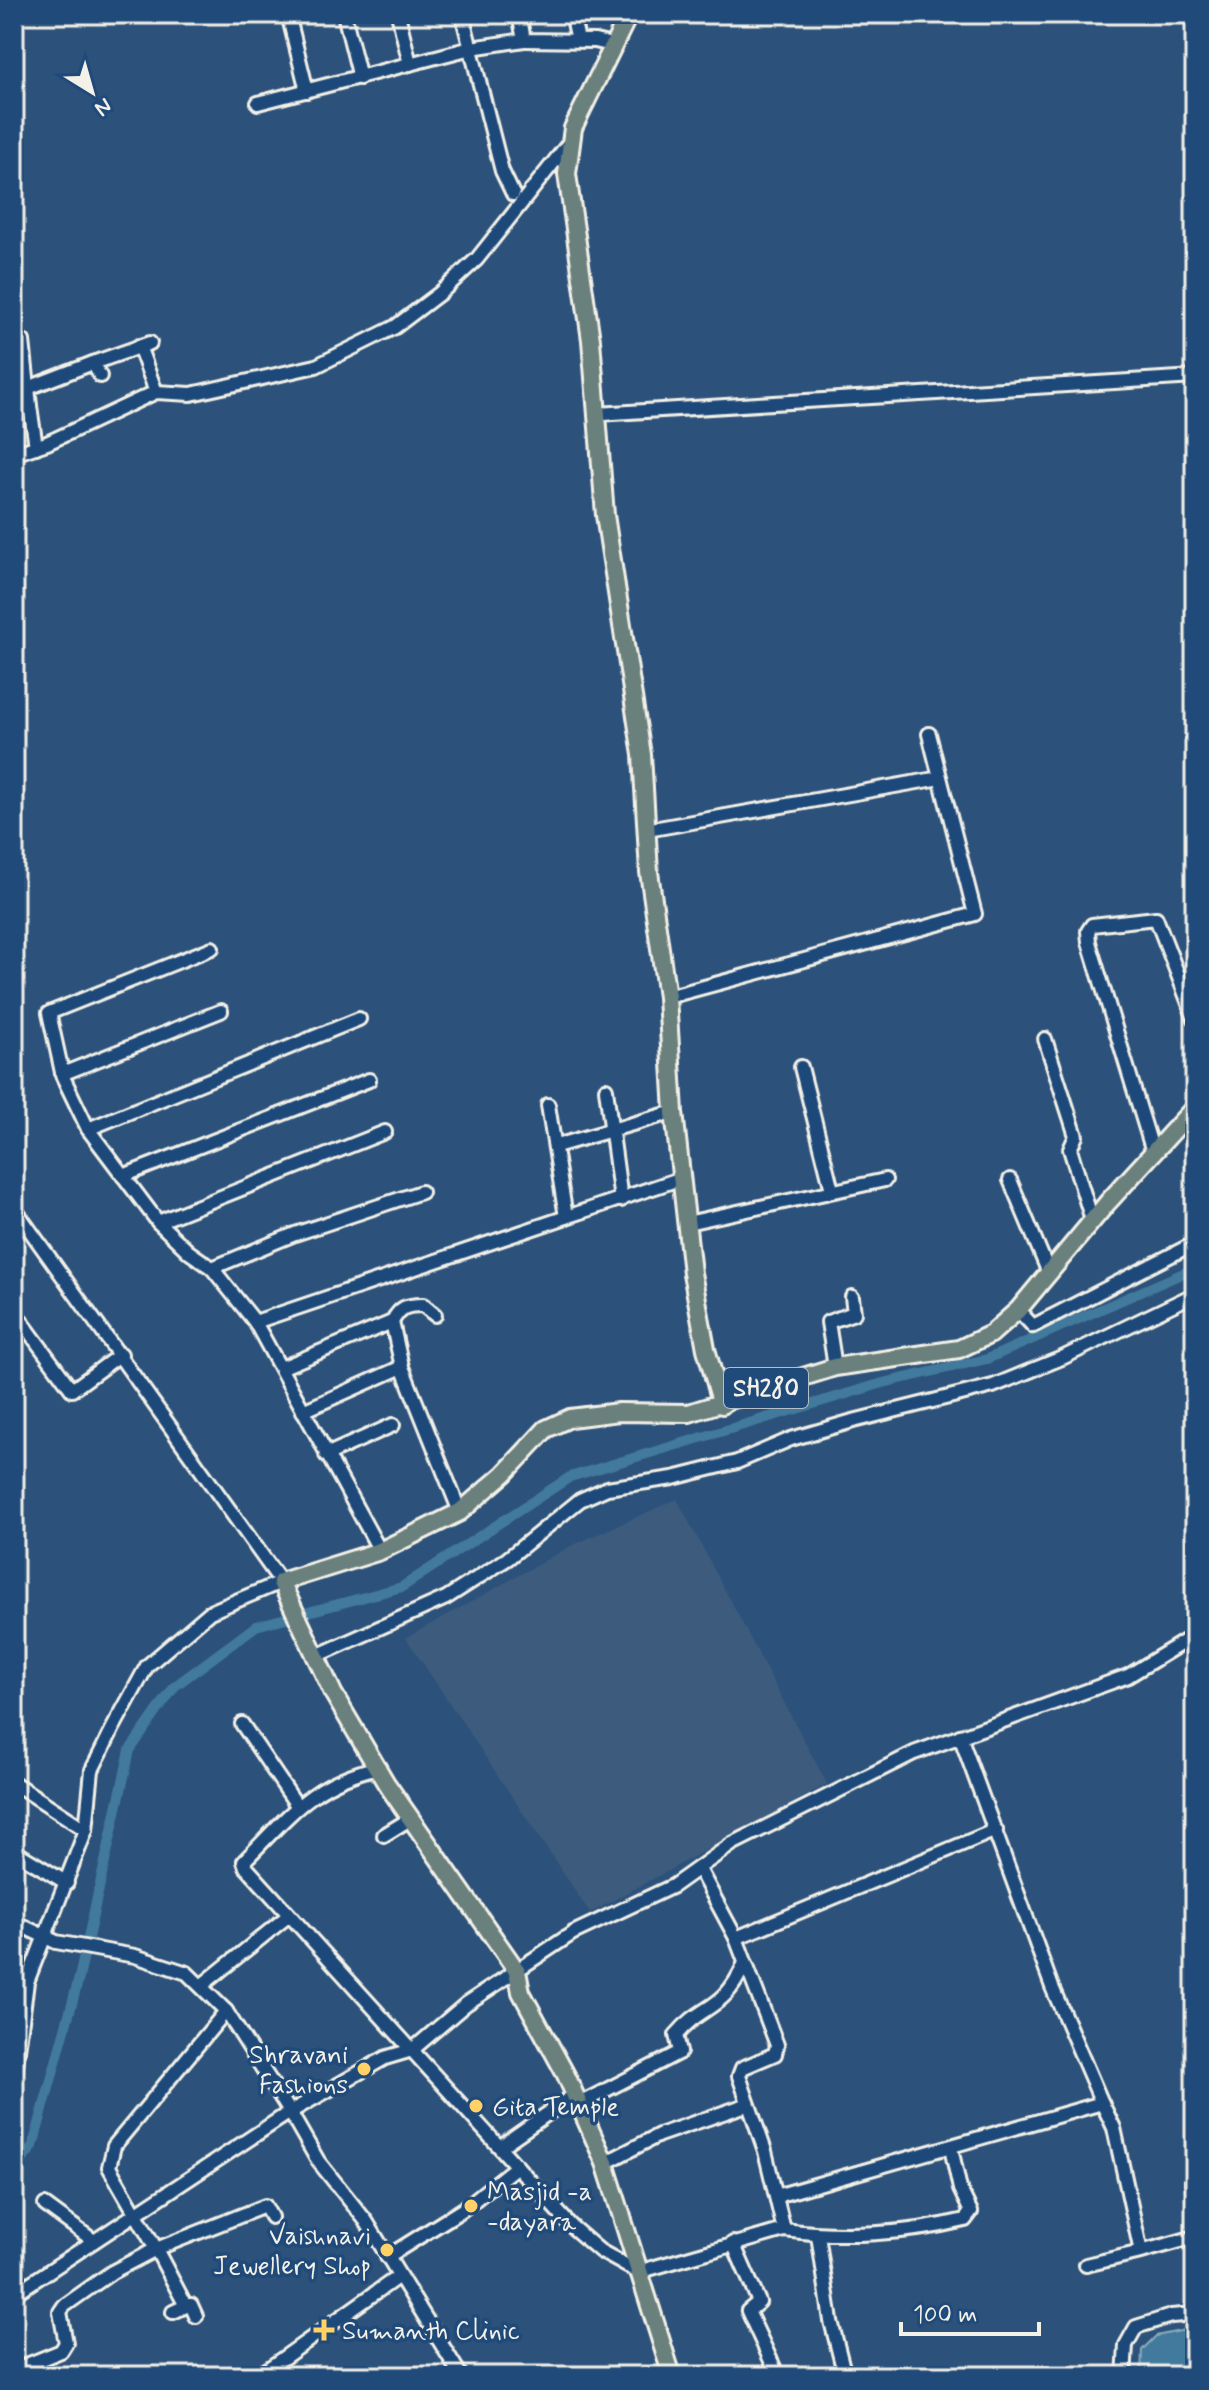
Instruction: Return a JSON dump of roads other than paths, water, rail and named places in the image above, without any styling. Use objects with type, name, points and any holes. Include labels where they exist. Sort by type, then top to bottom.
[{"type":"main road","points":[[629,14],[569,143],[567,174],[614,578],[642,755],[687,1223],[698,1309],[722,1405]]},
{"type":"main road","name":"SH280","points":[[284,1589],[380,1551],[460,1512],[504,1474],[546,1429],[570,1418],[619,1412],[689,1413],[835,1367],[959,1349],[991,1334],[1018,1310],[1092,1220],[1195,1107]]},
{"type":"main road","points":[[284,1589],[314,1657],[410,1819],[517,1971],[521,1992],[566,2075],[605,2163],[672,2376]]},
{"type":"street","points":[[288,14],[307,91]]},
{"type":"street","points":[[344,14],[360,78]]},
{"type":"street","points":[[398,14],[410,64]]},
{"type":"street","points":[[462,14],[502,171],[520,195]]},
{"type":"street","points":[[519,14],[524,40]]},
{"type":"street","points":[[572,14],[578,40]]},
{"type":"street","points":[[258,103],[471,48],[524,40],[578,40],[612,45]]},
{"type":"street","points":[[14,454],[156,392],[191,394],[316,366],[395,327],[440,293],[477,259],[516,210],[520,195],[569,143]]},
{"type":"street","points":[[14,343],[23,341],[36,447]]},
{"type":"street","points":[[28,388],[144,344],[156,392]]},
{"type":"street","points":[[93,363],[100,376]]},
{"type":"street","points":[[597,414],[1195,377]]},
{"type":"street","points":[[14,409],[30,406]]},
{"type":"street","points":[[667,997],[975,914],[929,734]]},
{"type":"street","points":[[647,830],[940,778]]},
{"type":"street","points":[[1153,1152],[1089,942],[1088,931],[1092,925],[1156,918],[1195,1019]]},
{"type":"street","points":[[212,948],[49,1013],[62,1074],[88,1129],[158,1222],[189,1252],[212,1268],[255,1322],[380,1551]]},
{"type":"street","points":[[62,1074],[221,1011]]},
{"type":"street","points":[[88,1129],[359,1019]]},
{"type":"street","points":[[1045,1039],[1076,1136],[1070,1149],[1092,1220]]},
{"type":"street","points":[[801,1067],[832,1190]]},
{"type":"street","points":[[123,1176],[369,1080]]},
{"type":"street","points":[[606,1089],[621,1200]]},
{"type":"street","points":[[548,1105],[566,1217]]},
{"type":"street","points":[[556,1146],[612,1127],[674,1112]]},
{"type":"street","points":[[158,1222],[385,1132]]},
{"type":"street","points":[[255,1322],[682,1178]]},
{"type":"street","points":[[687,1223],[885,1180]]},
{"type":"street","points":[[1010,1180],[1049,1273]]},
{"type":"street","points":[[212,1268],[295,1234],[421,1192]]},
{"type":"street","points":[[14,1208],[121,1354],[284,1589],[210,1612],[147,1666],[92,1770],[86,1830],[27,1982],[14,2081]]},
{"type":"street","points":[[1018,1310],[1033,1326],[1195,1243]]},
{"type":"street","points":[[314,1657],[446,1598],[507,1559],[580,1500],[607,1488],[673,1478],[737,1462],[791,1439],[840,1424],[993,1386],[1062,1358],[1195,1294]]},
{"type":"street","points":[[835,1367],[828,1322],[854,1313],[852,1297]]},
{"type":"street","points":[[281,1368],[392,1322],[399,1309],[408,1305],[423,1305],[435,1315]]},
{"type":"street","points":[[14,1311],[72,1390],[121,1354]]},
{"type":"street","points":[[392,1322],[402,1367],[460,1512]]},
{"type":"street","points":[[303,1411],[402,1367]]},
{"type":"street","points":[[326,1455],[393,1425]]},
{"type":"street","points":[[14,2294],[290,2112],[385,2058],[412,2050],[466,2004],[573,1933],[673,1886],[732,1844],[914,1753],[1128,1676],[1195,1635]]},
{"type":"street","points":[[242,1724],[298,1807]]},
{"type":"street","points":[[960,1736],[1052,1987],[1114,2128],[1141,2252]]},
{"type":"street","points":[[379,1767],[336,1779],[313,1791],[244,1861],[288,1916],[517,2166],[600,2251],[638,2272],[784,2230],[818,2235],[876,2233],[965,2220],[971,2212],[960,2189],[951,2148]]},
{"type":"street","points":[[14,1783],[86,1830]]},
{"type":"street","points":[[384,1835],[410,1819]]},
{"type":"street","points":[[736,1938],[996,1830]]},
{"type":"street","points":[[14,1851],[67,1883]]},
{"type":"street","points":[[699,1869],[736,1938],[777,2048],[771,2057],[740,2070],[746,2105],[765,2151],[784,2230]]},
{"type":"street","points":[[201,1986],[288,1916]]},
{"type":"street","points":[[14,1922],[56,1942],[110,1951],[178,1969],[226,2011],[318,2161],[349,2195],[461,2376]]},
{"type":"street","points":[[501,2146],[576,2100],[680,2052],[676,2035],[688,2021],[719,2004],[733,1989],[744,1965]]},
{"type":"street","points":[[186,2306],[112,2175],[110,2153],[226,2011]]},
{"type":"street","points":[[776,2196],[1102,2103]]},
{"type":"street","points":[[605,2163],[659,2135],[746,2105]]},
{"type":"street","points":[[387,2257],[451,2217],[517,2166]]},
{"type":"street","points":[[1195,2177],[1192,2182],[1195,2197]]},
{"type":"street","points":[[45,2205],[94,2241]]},
{"type":"street","points":[[14,2370],[61,2351],[66,2343],[60,2312],[112,2272],[156,2249],[265,2206],[271,2217]]},
{"type":"street","points":[[818,2235],[831,2321],[845,2376]]},
{"type":"street","points":[[1086,2265],[1195,2237]]},
{"type":"street","points":[[733,2243],[759,2302],[748,2311],[778,2376]]},
{"type":"street","points":[[258,2376],[399,2276]]},
{"type":"street","points":[[173,2312],[191,2305],[196,2316]]},
{"type":"street","points":[[1124,2376],[1126,2345],[1136,2327],[1171,2316],[1195,2314]]},
{"type":"waterway","points":[[14,2171],[33,2146],[79,1978],[130,1750],[175,1686],[256,1626],[402,1587],[570,1477],[883,1383],[987,1359],[1195,1268]]},
{"type":"place","name":"Shravani Fashions","points":[[364,2069]]},
{"type":"place","name":"Gita Temple","points":[[476,2106]]},
{"type":"place","name":"Masjid -a -dayara","points":[[471,2206]]},
{"type":"place","name":"Vaishnavi Jewellery Shop","points":[[387,2250]]},
{"type":"place","name":"Sumanth Clinic","points":[[324,2330]]}]
